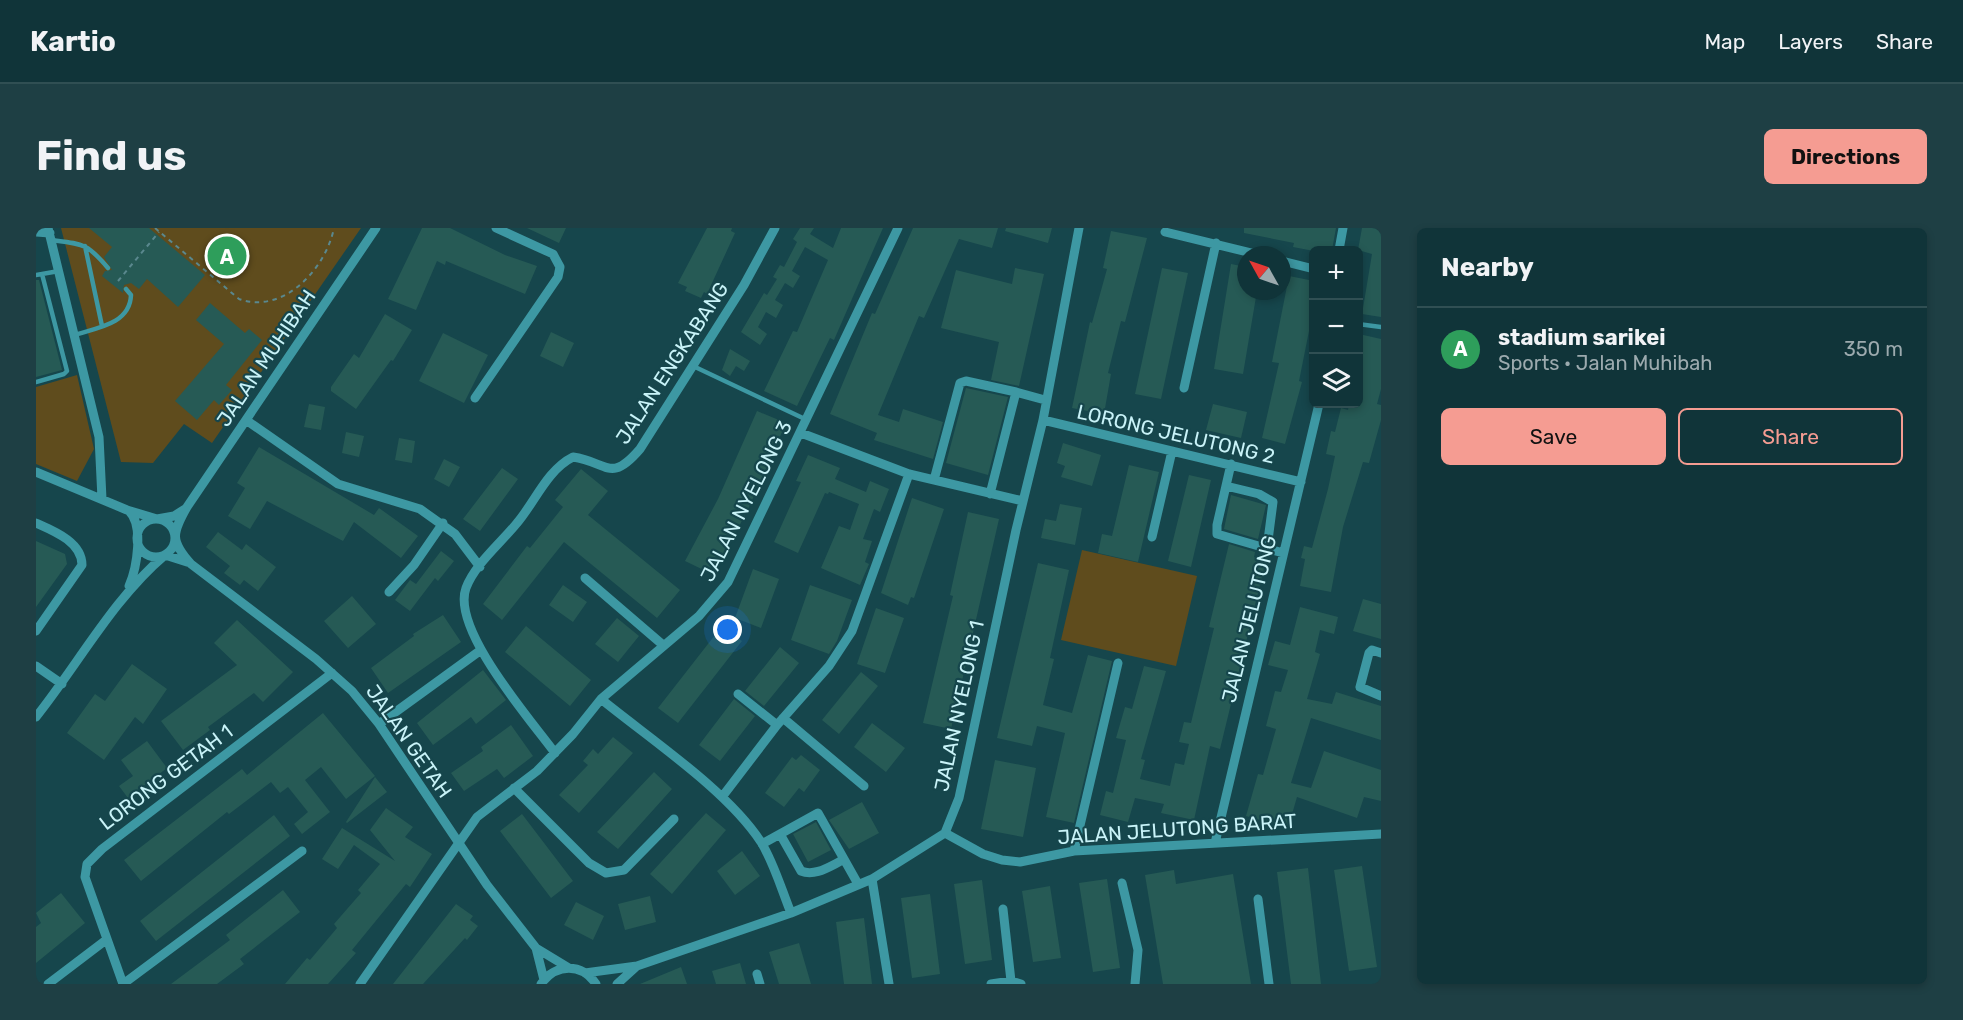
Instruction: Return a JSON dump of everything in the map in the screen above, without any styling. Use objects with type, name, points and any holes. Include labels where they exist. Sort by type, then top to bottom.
[{"type":"street","name":"JALAN MUHIBAH","points":[[175,538],[177,524],[187,507],[376,228]]},
{"type":"street","points":[[475,398],[558,276],[560,267],[554,255],[496,228]]},
{"type":"street","name":"JALAN ENGKABANG","points":[[555,753],[473,638],[463,608],[466,586],[522,519],[562,463],[573,457],[606,468],[615,469],[627,464],[744,285],[775,228]]},
{"type":"street","name":"JALAN NYELONG 3","points":[[360,984],[477,818],[555,753],[601,699],[699,616],[728,582],[898,228]]},
{"type":"street","name":"JALAN NYELONG 1","points":[[945,833],[959,798],[1023,501],[1043,420],[1079,228]]},
{"type":"street","points":[[1340,246],[1343,228]]},
{"type":"street","points":[[36,232],[50,234],[99,437],[102,499]]},
{"type":"street","points":[[1165,232],[1237,249]]},
{"type":"street","points":[[1184,388],[1216,243]]},
{"type":"street","points":[[1291,263],[1309,268]]},
{"type":"street","points":[[934,480],[960,383],[966,381],[1045,400]]},
{"type":"street","points":[[990,494],[1016,393]]},
{"type":"street","name":"JALAN JELUTONG","points":[[1215,843],[1318,408]]},
{"type":"street","points":[[246,420],[338,484],[420,509],[456,534],[480,567]]},
{"type":"street","name":"LORONG JELUTONG 2","points":[[1043,420],[1300,482]]},
{"type":"street","points":[[801,433],[909,474],[1023,501]]},
{"type":"street","points":[[1152,537],[1173,451]]},
{"type":"street","points":[[1231,464],[1216,525],[1217,534],[1283,553]]},
{"type":"street","points":[[36,472],[127,510],[157,519],[172,527],[175,538],[174,545],[125,597],[36,717]]},
{"type":"street","points":[[722,797],[780,721],[829,666],[852,631],[909,474]]},
{"type":"street","points":[[1226,486],[1259,494],[1273,502],[1267,548]]},
{"type":"street","points":[[165,555],[153,557],[146,555],[138,545],[140,527],[145,522],[174,516],[187,507]]},
{"type":"street","points":[[125,597],[135,570],[137,539],[137,521],[127,510]]},
{"type":"street","points":[[389,592],[414,565],[442,523]]},
{"type":"street","points":[[36,534],[39,525],[67,539],[82,560],[82,565],[36,631]]},
{"type":"street","name":"JALAN GETAH","points":[[175,538],[178,548],[191,564],[352,691],[379,724],[487,885],[536,948]]},
{"type":"street","name":"JALAN GETAH","points":[[165,555],[191,564]]},
{"type":"street","points":[[585,578],[663,645]]},
{"type":"street","points":[[379,724],[481,650]]},
{"type":"street","points":[[1381,653],[1372,651],[1369,653],[1360,687],[1381,696]]},
{"type":"street","points":[[1074,851],[1118,663]]},
{"type":"street","points":[[36,666],[62,684]]},
{"type":"street","name":"LORONG GETAH 1","points":[[123,984],[85,877],[87,864],[93,856],[332,673]]},
{"type":"street","points":[[738,694],[780,721],[864,786]]},
{"type":"street","points":[[601,699],[722,797],[762,844],[791,913]]},
{"type":"street","points":[[513,788],[589,863],[606,873],[624,870],[674,819]]},
{"type":"street","points":[[762,844],[818,813],[858,884]]},
{"type":"street","points":[[536,948],[569,968],[585,973],[637,966],[791,913],[872,879],[945,833]]},
{"type":"street","name":"JALAN JELUTONG BARAT","points":[[945,833],[984,854],[1002,860],[1020,862],[1074,851],[1381,834]]},
{"type":"street","points":[[780,834],[801,871],[818,872],[843,860]]},
{"type":"street","points":[[123,984],[302,851]]},
{"type":"street","points":[[872,879],[890,984]]},
{"type":"street","points":[[1122,883],[1137,950],[1135,984]]},
{"type":"street","points":[[1258,899],[1269,984]]},
{"type":"street","points":[[1003,909],[1011,981]]},
{"type":"street","points":[[48,984],[106,940]]},
{"type":"street","points":[[536,948],[543,982]]},
{"type":"street","points":[[617,984],[637,966]]},
{"type":"street","points":[[543,982],[554,971],[569,968]]},
{"type":"street","points":[[585,973],[596,984]]},
{"type":"street","points":[[757,974],[760,984]]},
{"type":"street","points":[[991,984],[1011,981],[1021,984]]},
{"type":"lane","points":[[50,234],[92,249],[108,268]]},
{"type":"lane","points":[[85,246],[102,326]]},
{"type":"lane","points":[[36,382],[64,374],[67,371],[39,275],[59,271]]},
{"type":"lane","points":[[74,335],[102,326],[125,315],[131,295],[126,289]]},
{"type":"lane","points":[[1363,325],[1381,327]]},
{"type":"lane","points":[[64,363],[80,359]]},
{"type":"lane","points":[[693,366],[807,420]]},
{"type":"path","points":[[155,228],[239,299],[251,301],[282,295],[301,285],[323,257],[334,228]]},
{"type":"path","points":[[118,280],[159,231]]},
{"type":"shaded area","points":[[61,228],[361,228],[212,443],[184,424],[153,463],[121,462]]},
{"type":"shaded area","points":[[77,375],[94,449],[77,481],[36,464],[36,387]]},
{"type":"shaded area","points":[[1082,550],[1197,576],[1176,666],[1061,640]]},
{"type":"building","points":[[89,228],[149,228],[205,275],[178,307],[147,279],[139,289],[131,283],[124,285],[123,293],[102,276],[105,271],[112,270],[104,257],[112,247]]},
{"type":"building","points":[[422,228],[450,228],[505,255],[537,266],[525,294],[446,261],[445,265],[437,261],[416,310],[388,299]]},
{"type":"building","points":[[527,228],[566,228],[559,243]]},
{"type":"building","points":[[707,228],[732,228],[731,231],[735,233],[707,294],[704,292],[701,298],[685,291],[687,287],[678,283]]},
{"type":"building","points":[[800,228],[814,228],[810,234],[833,248],[841,228],[883,228],[834,340],[830,338],[797,406],[764,391],[793,331],[797,332],[828,260],[805,247],[792,271],[800,276],[793,288],[785,283],[775,300],[783,305],[776,318],[766,312],[758,327],[767,334],[760,345],[741,332],[764,293],[767,295],[777,279],[773,277],[780,265],[784,267],[797,242],[793,239]]},
{"type":"building","points":[[913,228],[998,228],[992,248],[959,239],[924,318],[919,316],[878,415],[899,422],[903,409],[943,422],[933,459],[874,440],[877,433],[830,414],[872,313],[875,314]]},
{"type":"building","points":[[1006,228],[1052,228],[1048,243],[1005,231]]},
{"type":"building","points":[[1244,228],[1336,228],[1333,246],[1309,246],[1309,250],[1293,247],[1294,243],[1244,233]]},
{"type":"building","points":[[1362,228],[1381,228],[1381,317],[1363,314],[1372,254],[1363,251],[1363,246],[1359,246]]},
{"type":"building","points":[[1111,231],[1147,238],[1125,322],[1121,321],[1108,373],[1111,374],[1104,414],[1072,408],[1090,322],[1092,323],[1107,269],[1103,268]]},
{"type":"building","points":[[1231,264],[1237,265],[1237,300],[1255,300],[1243,374],[1214,369]]},
{"type":"building","points":[[1015,268],[1044,274],[1019,386],[991,380],[999,342],[941,328],[956,270],[1012,284]]},
{"type":"building","points":[[1162,268],[1188,273],[1161,399],[1135,394]]},
{"type":"building","points":[[1291,276],[1309,280],[1309,331],[1299,381],[1302,382],[1285,444],[1262,438],[1279,363],[1272,362],[1284,300],[1291,300]]},
{"type":"building","points":[[36,280],[39,280],[62,370],[36,377]]},
{"type":"building","points":[[210,303],[245,333],[249,329],[262,340],[226,385],[232,390],[219,405],[214,400],[197,420],[175,401],[224,344],[196,320]]},
{"type":"building","points":[[385,314],[412,330],[393,361],[391,360],[356,409],[331,391],[331,387],[354,354],[359,358]]},
{"type":"building","points":[[551,332],[574,343],[563,367],[540,356]]},
{"type":"building","points":[[443,333],[488,355],[464,403],[419,381]]},
{"type":"building","points":[[1363,335],[1381,339],[1381,389],[1377,404],[1381,405],[1381,420],[1369,463],[1363,462],[1343,527],[1331,592],[1300,586],[1305,559],[1301,558],[1304,546],[1312,548],[1328,489],[1335,456],[1326,454],[1331,431],[1335,432],[1341,408],[1348,410],[1348,408],[1363,408]]},
{"type":"building","points":[[730,349],[750,361],[744,371],[736,366],[730,376],[722,370]]},
{"type":"building","points":[[966,388],[1008,397],[988,475],[946,463]]},
{"type":"building","points":[[309,404],[325,407],[321,430],[304,427]]},
{"type":"building","points":[[1213,404],[1247,412],[1241,438],[1206,430]]},
{"type":"building","points":[[757,411],[786,423],[749,507],[714,575],[685,561],[718,499]]},
{"type":"building","points":[[346,432],[364,436],[359,457],[342,453]]},
{"type":"building","points":[[399,438],[415,441],[412,463],[395,460]]},
{"type":"building","points":[[1063,443],[1101,455],[1092,486],[1061,477],[1065,466],[1057,463]]},
{"type":"building","points":[[259,447],[374,515],[379,508],[418,536],[401,558],[354,522],[343,541],[267,501],[250,529],[228,516],[245,488],[237,483]]},
{"type":"building","points":[[808,455],[840,468],[835,479],[866,492],[870,481],[889,489],[880,512],[874,509],[863,539],[872,541],[865,562],[869,564],[860,585],[821,568],[839,526],[850,530],[859,504],[829,492],[825,493],[798,553],[774,542],[801,482],[796,481]]},
{"type":"building","points":[[444,459],[460,467],[449,487],[434,479]]},
{"type":"building","points":[[1129,465],[1159,472],[1138,562],[1098,553],[1102,534],[1112,536]]},
{"type":"building","points":[[502,468],[518,479],[480,531],[463,519]]},
{"type":"building","points":[[581,469],[608,491],[588,515],[680,590],[657,618],[564,542],[502,620],[483,604],[527,546],[530,548],[563,507],[555,500]]},
{"type":"building","points":[[1189,475],[1211,480],[1191,567],[1168,561]]},
{"type":"building","points":[[1231,495],[1266,505],[1258,539],[1224,529]]},
{"type":"building","points":[[912,498],[944,509],[914,598],[911,597],[908,605],[881,593]]},
{"type":"building","points":[[1060,504],[1082,508],[1075,545],[1041,538],[1045,519],[1056,521]]},
{"type":"building","points":[[968,512],[999,519],[951,729],[923,723],[953,596],[950,595]]},
{"type":"building","points":[[218,532],[242,550],[246,544],[276,567],[258,591],[244,580],[240,585],[224,573],[230,566],[206,547]]},
{"type":"building","points":[[36,541],[65,554],[67,564],[36,607]]},
{"type":"building","points":[[1229,544],[1255,552],[1254,557],[1266,560],[1220,749],[1210,746],[1194,820],[1161,813],[1164,804],[1135,798],[1128,822],[1100,815],[1106,791],[1113,793],[1126,740],[1116,738],[1125,707],[1132,709],[1144,666],[1166,671],[1141,759],[1145,760],[1140,779],[1170,786],[1175,763],[1184,765],[1189,744],[1179,742],[1184,722],[1191,723],[1214,628],[1209,627]]},
{"type":"building","points":[[441,551],[454,561],[438,581],[435,578],[410,611],[395,600],[410,580],[416,584]]},
{"type":"building","points":[[1038,563],[1069,570],[1050,658],[1054,659],[1043,705],[1072,713],[1088,655],[1112,661],[1074,823],[1046,817],[1065,733],[1037,726],[1032,746],[997,738]]},
{"type":"building","points":[[753,569],[779,579],[761,628],[735,618]]},
{"type":"building","points":[[563,585],[587,602],[573,622],[549,605]]},
{"type":"building","points":[[810,585],[852,600],[837,641],[829,654],[791,640]]},
{"type":"building","points":[[352,596],[376,624],[348,648],[324,621]]},
{"type":"building","points":[[1363,599],[1381,604],[1381,639],[1353,631]]},
{"type":"building","points":[[1300,607],[1338,617],[1334,634],[1320,630],[1315,652],[1320,654],[1307,699],[1332,704],[1336,692],[1381,706],[1381,740],[1311,718],[1291,783],[1311,788],[1324,751],[1381,770],[1381,801],[1364,797],[1357,818],[1297,797],[1288,828],[1246,816],[1258,774],[1263,775],[1276,729],[1266,726],[1275,691],[1281,692],[1288,670],[1268,665],[1275,641],[1290,645]]},
{"type":"building","points":[[876,608],[904,618],[885,673],[857,664]]},
{"type":"building","points":[[443,615],[461,642],[388,693],[371,668],[414,636],[413,634]]},
{"type":"building","points":[[617,618],[639,636],[618,662],[595,644]]},
{"type":"building","points":[[237,620],[293,672],[263,702],[254,693],[208,727],[210,730],[183,750],[161,721],[237,665],[214,643]]},
{"type":"building","points":[[526,626],[591,680],[570,706],[505,652]]},
{"type":"building","points":[[722,626],[742,641],[678,723],[658,708]]},
{"type":"building","points":[[780,647],[799,663],[764,706],[745,691]]},
{"type":"building","points":[[132,664],[167,689],[143,724],[135,717],[104,760],[67,733],[95,694],[105,701]]},
{"type":"building","points":[[483,670],[506,700],[476,724],[471,717],[433,745],[417,723]]},
{"type":"building","points":[[861,672],[878,686],[839,734],[822,720]]},
{"type":"building","points":[[734,699],[755,716],[720,761],[699,745]]},
{"type":"building","points":[[323,713],[375,776],[346,799],[321,767],[305,780],[330,812],[302,834],[294,824],[308,812],[288,787],[280,793],[271,782],[229,814],[227,812],[141,881],[124,860],[242,769],[247,775]]},
{"type":"building","points":[[872,723],[905,748],[886,772],[854,747]]},
{"type":"building","points":[[511,725],[533,756],[504,778],[497,769],[464,791],[451,773],[483,751],[481,747]]},
{"type":"building","points":[[613,737],[633,753],[579,813],[559,795],[588,765],[583,761],[593,749],[598,754]]},
{"type":"building","points":[[147,741],[167,768],[128,798],[119,786],[133,776],[121,760]]},
{"type":"building","points":[[801,755],[820,770],[804,792],[799,788],[784,807],[765,793],[792,757],[796,760]]},
{"type":"building","points":[[995,760],[1036,768],[1023,837],[981,829]]},
{"type":"building","points":[[654,772],[672,789],[618,849],[597,832]]},
{"type":"building","points":[[375,777],[387,792],[347,823],[346,822]]},
{"type":"building","points":[[862,802],[879,833],[849,849],[829,820]]},
{"type":"building","points":[[386,808],[413,827],[405,837],[432,854],[410,887],[406,884],[352,950],[356,953],[328,984],[285,984],[307,958],[310,960],[337,928],[334,924],[361,893],[358,890],[380,864],[354,845],[338,869],[322,859],[342,828],[395,861],[370,830]]},
{"type":"building","points":[[706,813],[726,830],[672,894],[650,874]]},
{"type":"building","points":[[522,814],[573,881],[551,898],[500,831]]},
{"type":"building","points":[[274,815],[290,836],[156,941],[140,921]]},
{"type":"building","points":[[816,822],[831,850],[808,862],[793,834]]},
{"type":"building","points":[[742,851],[760,876],[735,895],[717,871]]},
{"type":"building","points":[[1362,866],[1377,967],[1349,971],[1334,870]]},
{"type":"building","points":[[1308,868],[1321,984],[1291,984],[1277,872]]},
{"type":"building","points":[[1174,870],[1176,884],[1233,874],[1251,984],[1163,984],[1145,875]]},
{"type":"building","points":[[1107,879],[1120,968],[1093,972],[1079,883]]},
{"type":"building","points":[[982,880],[992,960],[965,964],[954,884]]},
{"type":"building","points":[[1050,886],[1061,958],[1033,962],[1022,891]]},
{"type":"building","points":[[283,890],[300,912],[240,959],[244,964],[217,984],[171,984],[230,940],[226,935]]},
{"type":"building","points":[[61,893],[85,923],[36,963],[36,927],[41,923],[36,913]]},
{"type":"building","points":[[930,894],[940,974],[912,978],[901,898]]},
{"type":"building","points":[[650,896],[656,922],[625,930],[618,904]]},
{"type":"building","points":[[576,902],[604,916],[593,940],[564,925]]},
{"type":"building","points":[[456,904],[473,916],[470,920],[478,926],[467,940],[465,938],[423,984],[393,984]]},
{"type":"building","points":[[864,918],[872,984],[844,984],[836,922]]},
{"type":"building","points":[[799,943],[811,984],[779,984],[769,952]]},
{"type":"building","points":[[740,963],[746,984],[716,984],[712,971]]},
{"type":"building","points":[[681,967],[687,984],[640,984]]},
{"type":"place","name":"stadium sarikei","points":[[227,256]]}]
